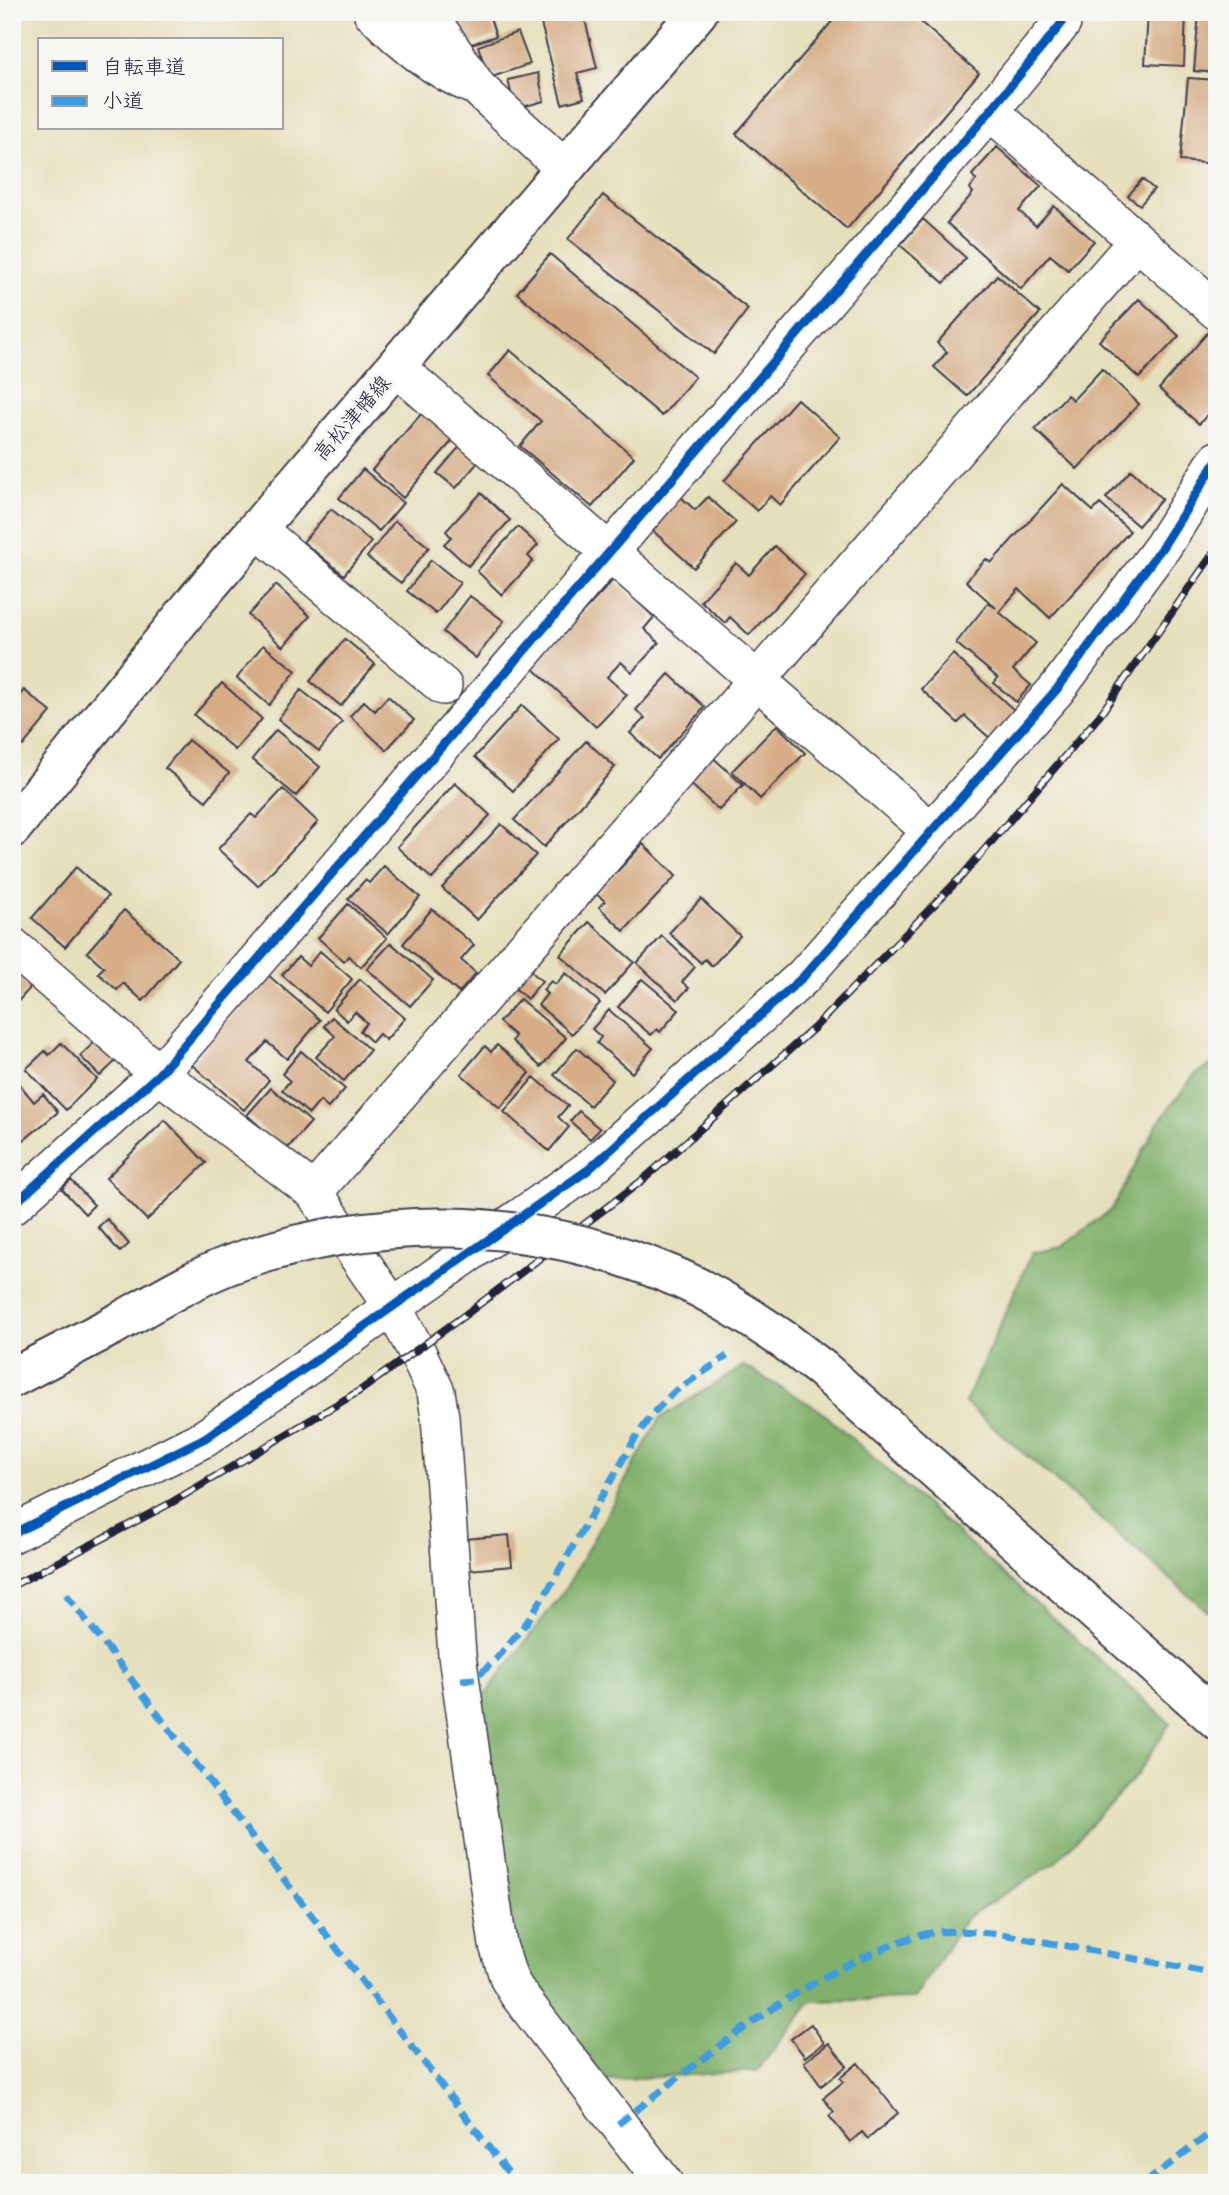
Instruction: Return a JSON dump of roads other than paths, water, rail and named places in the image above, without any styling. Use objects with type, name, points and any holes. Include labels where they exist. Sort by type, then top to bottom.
[{"type":"street","points":[[372,12],[399,40],[449,76],[478,88]]},
{"type":"street","points":[[423,12],[439,30],[478,88],[565,169]]},
{"type":"street","name":"高松津幡線","points":[[12,828],[197,599],[698,12]]},
{"type":"street","points":[[12,1206],[159,1074],[990,111],[1062,23],[1060,12]]},
{"type":"street","points":[[990,111],[1217,311]]},
{"type":"street","points":[[314,1192],[755,679],[1137,241]]},
{"type":"street","points":[[396,367],[931,831]]},
{"type":"street","points":[[16,1527],[205,1438],[588,1170],[803,977],[1057,689],[1163,546],[1217,460]]},
{"type":"street","points":[[257,529],[443,686]]},
{"type":"street","points":[[12,946],[159,1074],[314,1192],[393,1308],[427,1370],[436,1392],[440,1417],[457,1655],[502,1963],[518,1994],[664,2183]]},
{"type":"street","points":[[12,1378],[166,1295],[227,1266],[289,1246],[352,1232],[417,1227],[483,1228],[547,1236],[610,1252],[672,1275],[718,1298],[784,1340],[822,1370],[1217,1720]]},
{"type":"railway","points":[[12,1586],[169,1504],[361,1390],[644,1179],[814,1028],[962,876],[1100,715],[1217,548]]}]
